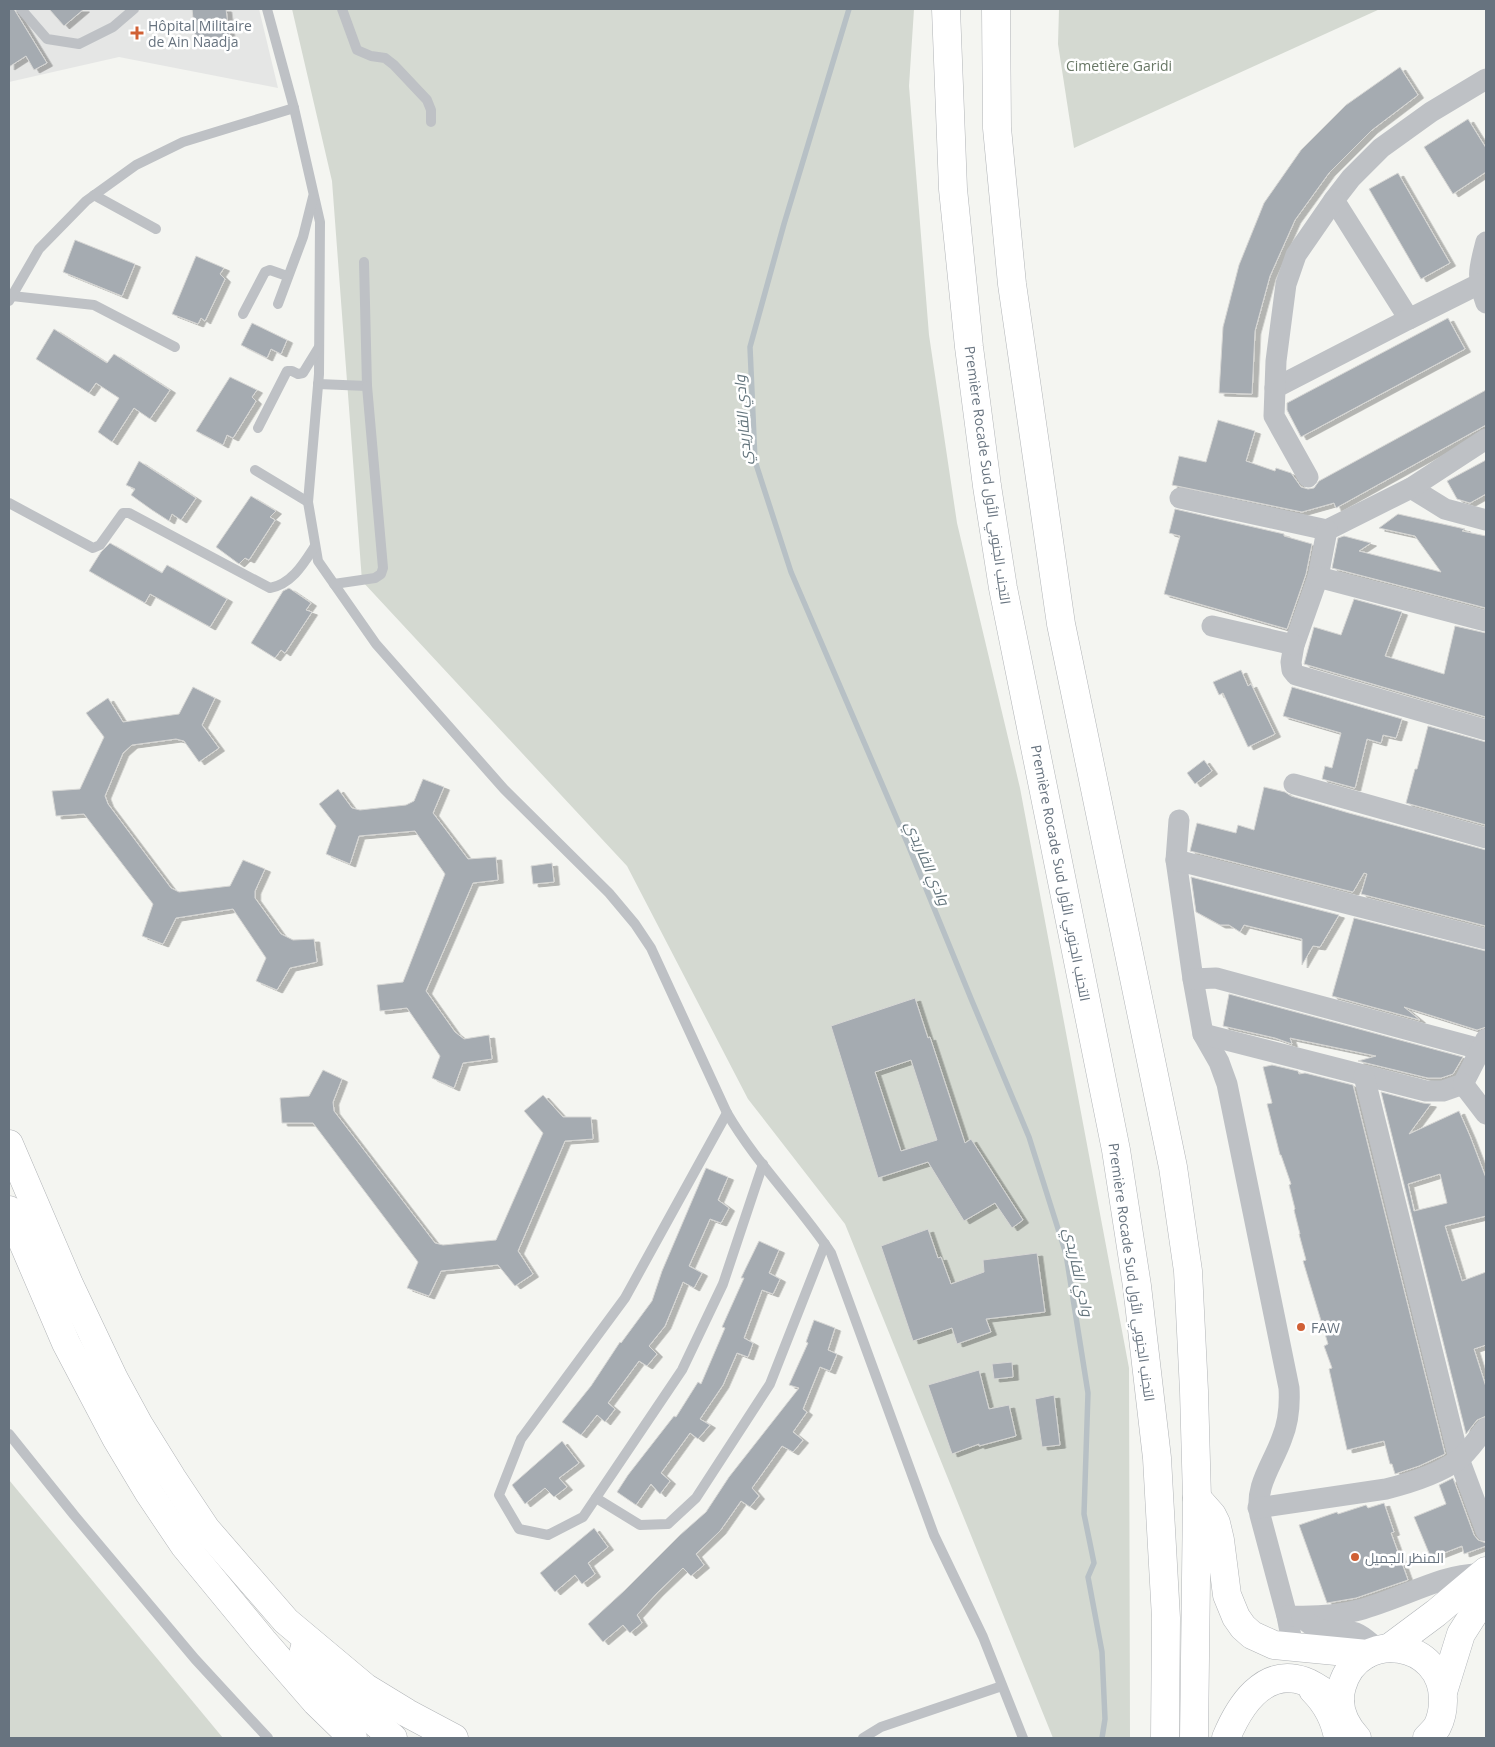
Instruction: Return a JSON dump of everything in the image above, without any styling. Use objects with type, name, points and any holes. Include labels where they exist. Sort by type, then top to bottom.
[{"type":"main road","name":"Première Rocade Sud التجنب الجنوبي الأول","points":[[946,9],[954,189],[969,347],[988,496],[1005,598],[1116,1150],[1137,1286],[1157,1458],[1166,1618],[1164,1738]]},
{"type":"main road","points":[[996,9],[997,128],[1012,284],[1060,615],[1171,1157],[1188,1271],[1197,1498],[1194,1738]]},
{"type":"main road","points":[[9,1144],[91,1332],[139,1425],[206,1529],[286,1621],[366,1688],[454,1738]]},
{"type":"main road","points":[[9,1210],[44,1294]]},
{"type":"main road","points":[[9,1220],[90,1391],[149,1492],[184,1545],[316,1702],[353,1738]]},
{"type":"main road","points":[[1197,1498],[1212,1515],[1216,1523],[1227,1595],[1236,1617],[1252,1635],[1274,1645],[1378,1650],[1404,1649],[1419,1655],[1430,1665],[1439,1678],[1443,1692],[1443,1710],[1436,1727],[1427,1738]]},
{"type":"main road","points":[[1340,1724],[1340,1691],[1349,1669],[1357,1661],[1378,1650],[1436,1613],[1485,1572]]},
{"type":"main road","points":[[1443,1692],[1461,1634],[1475,1612],[1486,1600]]},
{"type":"main road","points":[[286,1621],[305,1652],[327,1681]]},
{"type":"main road","points":[[263,1641],[327,1681],[393,1738]]},
{"type":"main road","points":[[1226,1738],[1250,1696],[1266,1683],[1280,1679],[1306,1681],[1320,1696],[1331,1714],[1357,1738]]},
{"type":"street","points":[[1308,476],[1274,416],[1280,318],[1286,284],[1296,255],[1351,178],[1381,148],[1431,112],[1484,86]]},
{"type":"street","points":[[1334,200],[1409,319]]},
{"type":"street","points":[[1275,388],[1409,319],[1483,293],[1480,265],[1486,242]]},
{"type":"street","points":[[1180,498],[1327,530],[1411,488],[1486,439]]},
{"type":"street","points":[[1411,488],[1445,509],[1486,520]]},
{"type":"street","points":[[1327,530],[1318,577],[1294,645],[1291,662],[1292,670],[1296,675],[1486,730]]},
{"type":"street","points":[[1318,577],[1486,621]]},
{"type":"street","points":[[1212,626],[1294,645]]},
{"type":"street","points":[[1294,784],[1486,838]]},
{"type":"street","points":[[1179,820],[1176,860],[1193,979],[1204,1034],[1219,1062],[1227,1084],[1289,1388],[1289,1414],[1286,1428],[1261,1484],[1258,1508],[1294,1616],[1293,1647]]},
{"type":"street","points":[[1176,860],[1486,940]]},
{"type":"street","points":[[1193,979],[1216,978],[1483,1044],[1463,1084],[1443,1091],[1426,1091],[1204,1034]]},
{"type":"street","points":[[1364,1076],[1459,1460],[1486,1532]]},
{"type":"street","points":[[1463,1084],[1486,1114]]},
{"type":"street","points":[[1258,1508],[1386,1489],[1426,1477],[1459,1460],[1486,1428]]},
{"type":"street","points":[[1294,1616],[1361,1609],[1443,1580],[1485,1572]]},
{"type":"street","points":[[1294,1616],[1320,1630],[1358,1634],[1378,1650]]},
{"type":"lane","points":[[21,9],[47,38],[79,44],[113,26],[134,9]]},
{"type":"lane","points":[[267,9],[294,108],[320,222],[318,384],[308,502],[318,561],[376,644],[504,789],[609,893],[635,924],[651,948],[727,1113],[741,1137],[831,1253],[934,1534],[983,1637],[1023,1738]]},
{"type":"lane","points":[[342,9],[357,50],[370,56],[385,58],[394,65],[427,100],[431,110],[431,122]]},
{"type":"lane","points":[[176,347],[94,305],[10,299],[39,249],[86,201],[136,165],[183,142],[294,108]]},
{"type":"lane","points":[[94,195],[156,229]]},
{"type":"lane","points":[[278,304],[302,237],[314,196]]},
{"type":"lane","points":[[334,584],[375,578],[381,574],[383,568],[367,386],[364,262]]},
{"type":"lane","points":[[243,314],[265,272],[270,270],[287,276]]},
{"type":"lane","points":[[258,428],[287,371],[298,374],[303,373],[319,346]]},
{"type":"lane","points":[[318,384],[367,386]]},
{"type":"lane","points":[[255,470],[308,502]]},
{"type":"lane","points":[[9,503],[93,548],[100,544],[123,513],[129,513],[270,588],[278,586],[297,572],[316,546]]},
{"type":"lane","points":[[727,1113],[625,1298],[521,1438],[499,1495],[519,1529],[548,1535],[583,1517],[682,1370],[723,1284],[763,1164]]},
{"type":"lane","points":[[596,1498],[640,1525],[668,1524],[696,1498],[770,1384],[825,1244]]},
{"type":"lane","points":[[9,1434],[74,1515],[195,1659],[268,1738]]},
{"type":"lane","points":[[863,1738],[881,1728],[1002,1686]]},
{"type":"shaded area","name":"Hôpital Militaire de Ain Naadja","points":[[9,9],[259,9],[278,88],[119,57],[9,82]]},
{"type":"green space","points":[[292,9],[914,9],[909,86],[929,335],[957,523],[1020,788],[1129,1368],[1130,1738],[1053,1738],[845,1224],[748,1099],[627,866],[362,581],[332,181]]},
{"type":"green space","name":"Cimetière Garidi","points":[[1059,9],[1380,9],[1074,148],[1058,44]]},
{"type":"green space","points":[[9,1480],[223,1738],[9,1738]]},
{"type":"building","points":[[9,9],[14,9],[47,63],[34,70],[26,56],[9,67]]},
{"type":"building","points":[[49,9],[84,9],[64,26]]},
{"type":"building","points":[[192,9],[226,9],[230,41],[196,45]]},
{"type":"building","points":[[1400,67],[1418,95],[1372,130],[1329,173],[1295,220],[1270,276],[1255,331],[1252,394],[1219,393],[1223,327],[1239,265],[1264,203],[1301,150],[1346,105]]},
{"type":"building","points":[[1468,119],[1486,148],[1486,172],[1453,194],[1424,147]]},
{"type":"building","points":[[1398,173],[1450,263],[1421,279],[1369,189]]},
{"type":"building","points":[[75,240],[135,264],[122,296],[63,272]]},
{"type":"building","points":[[196,256],[224,268],[220,274],[225,279],[205,321],[201,318],[198,324],[172,314]]},
{"type":"building","points":[[1448,318],[1465,349],[1301,437],[1287,410],[1287,403]]},
{"type":"building","points":[[252,323],[287,340],[281,354],[271,349],[267,358],[241,345]]},
{"type":"building","points":[[54,329],[107,363],[114,354],[170,390],[150,419],[134,408],[112,442],[98,432],[119,398],[96,383],[89,393],[36,359]]},
{"type":"building","points":[[230,377],[257,390],[252,397],[256,401],[233,438],[227,435],[223,445],[196,431]]},
{"type":"building","points":[[1486,390],[1486,425],[1336,508],[1334,503],[1302,512],[1172,485],[1179,456],[1206,462],[1218,420],[1255,431],[1246,461],[1275,471],[1276,468],[1291,473],[1301,487],[1308,489],[1314,488],[1319,481]]},
{"type":"building","points":[[1486,460],[1486,494],[1470,503],[1457,499],[1447,481]]},
{"type":"building","points":[[139,461],[196,498],[181,520],[172,514],[169,521],[131,495],[135,489],[126,485]]},
{"type":"building","points":[[251,496],[276,511],[270,517],[275,520],[249,560],[245,558],[239,564],[216,547]]},
{"type":"building","points":[[1175,509],[1284,534],[1284,536],[1312,544],[1306,574],[1287,629],[1164,594],[1180,536],[1169,533]]},
{"type":"building","points":[[1398,514],[1465,529],[1462,531],[1486,536],[1486,608],[1332,568],[1338,538],[1344,536],[1371,543],[1359,551],[1441,572],[1415,536],[1379,528]]},
{"type":"building","points":[[110,543],[162,573],[167,565],[227,599],[210,627],[150,594],[145,603],[89,571],[101,552]]},
{"type":"building","points":[[289,588],[311,603],[306,610],[312,612],[285,653],[281,650],[275,658],[251,643],[283,591]]},
{"type":"building","points":[[1354,599],[1402,612],[1385,656],[1444,674],[1455,626],[1486,633],[1486,717],[1304,664],[1314,627],[1341,635]]},
{"type":"building","points":[[1241,670],[1248,686],[1251,684],[1275,734],[1248,747],[1223,693],[1219,695],[1213,682]]},
{"type":"building","points":[[193,687],[215,698],[202,725],[219,748],[199,762],[184,741],[176,739],[132,745],[123,753],[105,796],[108,804],[171,888],[179,892],[230,886],[243,860],[265,869],[255,891],[255,898],[281,934],[293,940],[314,939],[317,962],[290,968],[277,990],[256,981],[266,958],[233,909],[176,918],[163,944],[142,936],[153,904],[84,814],[56,816],[52,791],[80,789],[104,737],[86,713],[108,698],[123,722],[179,714]]},
{"type":"building","points":[[1292,687],[1402,719],[1396,738],[1383,735],[1381,743],[1367,739],[1355,788],[1322,779],[1325,766],[1332,768],[1341,733],[1283,716]]},
{"type":"building","points":[[1428,726],[1486,742],[1486,825],[1406,803]]},
{"type":"building","points":[[1204,760],[1212,771],[1195,784],[1187,773]]},
{"type":"building","points":[[423,779],[444,787],[433,813],[468,859],[496,857],[498,880],[473,883],[426,991],[455,1032],[464,1039],[489,1035],[492,1059],[463,1063],[454,1088],[432,1078],[440,1056],[407,1008],[380,1011],[377,985],[403,982],[445,874],[415,831],[359,836],[350,864],[326,854],[336,826],[319,804],[338,789],[352,808],[360,810],[406,805],[414,801]]},
{"type":"building","points":[[1264,787],[1349,813],[1486,850],[1486,926],[1361,894],[1367,874],[1364,873],[1353,892],[1190,851],[1197,823],[1236,833],[1238,825],[1254,830]]},
{"type":"building","points":[[552,863],[554,882],[533,884],[531,866]]},
{"type":"building","points":[[1191,877],[1339,915],[1320,947],[1313,946],[1302,965],[1302,939],[1244,925],[1240,932],[1229,925],[1220,925],[1196,912]]},
{"type":"building","points":[[1354,918],[1486,951],[1486,1027],[1477,1030],[1404,1007],[1420,1020],[1332,996]]},
{"type":"building","points":[[1229,994],[1463,1057],[1453,1074],[1441,1078],[1428,1078],[1358,1061],[1376,1056],[1290,1038],[1292,1044],[1275,1038],[1223,1026]]},
{"type":"building","points":[[915,998],[965,1143],[971,1139],[1023,1220],[1012,1228],[995,1203],[964,1221],[928,1162],[878,1178],[831,1026]],"holes":[[[911,1060],[937,1140],[901,1151],[875,1072]]]},
{"type":"building","points":[[1272,1065],[1298,1071],[1299,1074],[1305,1073],[1353,1085],[1445,1454],[1395,1474],[1392,1464],[1390,1464],[1384,1441],[1347,1450],[1329,1369],[1332,1368],[1324,1346],[1328,1344],[1303,1261],[1306,1260],[1289,1185],[1291,1184],[1280,1155],[1267,1104],[1272,1103],[1263,1067]]},
{"type":"building","points":[[323,1070],[342,1079],[333,1102],[334,1111],[435,1243],[443,1245],[496,1240],[543,1133],[524,1111],[543,1095],[563,1117],[591,1117],[593,1139],[565,1141],[518,1251],[533,1274],[515,1286],[498,1265],[441,1271],[429,1296],[407,1288],[418,1262],[313,1123],[282,1123],[280,1098],[309,1096]]},
{"type":"building","points":[[1381,1092],[1431,1104],[1409,1134],[1459,1111],[1486,1178],[1486,1216],[1445,1226],[1462,1281],[1486,1272],[1486,1345],[1474,1349],[1486,1387],[1486,1416],[1477,1420],[1466,1434]],"holes":[[[1440,1174],[1447,1203],[1414,1211],[1408,1184]]]},
{"type":"building","points":[[706,1168],[728,1177],[718,1200],[729,1208],[721,1223],[710,1219],[689,1266],[702,1273],[694,1288],[683,1282],[665,1326],[649,1346],[657,1354],[647,1366],[639,1361],[608,1403],[615,1409],[605,1422],[597,1415],[581,1435],[562,1422],[591,1386],[620,1342],[652,1301],[662,1271]]},
{"type":"building","points":[[928,1229],[938,1258],[941,1257],[951,1284],[984,1272],[983,1260],[1037,1253],[1045,1312],[986,1319],[991,1332],[957,1344],[952,1328],[913,1341],[881,1246]]},
{"type":"building","points":[[759,1241],[779,1250],[769,1273],[780,1279],[773,1294],[762,1290],[744,1338],[753,1343],[748,1357],[737,1353],[723,1385],[700,1419],[710,1425],[698,1439],[690,1433],[661,1473],[670,1481],[660,1494],[651,1484],[636,1505],[617,1492],[674,1416],[676,1417],[698,1382],[701,1384],[725,1328],[722,1327],[744,1278],[741,1278]]},
{"type":"building","points":[[814,1320],[835,1328],[828,1350],[837,1354],[830,1371],[820,1367],[803,1409],[807,1412],[793,1432],[803,1440],[793,1452],[782,1446],[752,1488],[759,1496],[750,1507],[741,1501],[720,1531],[696,1554],[704,1565],[691,1576],[683,1568],[637,1615],[642,1623],[630,1633],[623,1625],[603,1642],[588,1624],[706,1512],[729,1477],[799,1388],[789,1385],[808,1343],[806,1342]]},
{"type":"building","points":[[1012,1362],[1013,1377],[994,1379],[992,1364]]},
{"type":"building","points":[[979,1370],[989,1409],[1009,1405],[1016,1436],[979,1446],[979,1444],[952,1454],[928,1385]]},
{"type":"building","points":[[1054,1395],[1060,1445],[1042,1447],[1035,1399]]},
{"type":"building","points":[[562,1441],[579,1463],[559,1478],[567,1487],[554,1497],[545,1488],[525,1504],[512,1485]]},
{"type":"building","points":[[1453,1478],[1474,1535],[1478,1540],[1486,1543],[1486,1546],[1464,1554],[1462,1546],[1431,1558],[1414,1517],[1446,1504],[1439,1485]]},
{"type":"building","name":"المنظر الجميل","points":[[1384,1503],[1394,1532],[1391,1533],[1408,1580],[1356,1598],[1327,1603],[1299,1525],[1337,1512],[1338,1514],[1366,1505],[1368,1508]]},
{"type":"building","points":[[594,1528],[608,1547],[588,1563],[595,1574],[582,1584],[575,1575],[555,1592],[540,1573]]},
{"type":"waterway","name":"وادي القاريدي","points":[[849,9],[784,224],[750,347],[755,461],[791,572],[909,847],[1029,1137],[1066,1254],[1088,1393],[1084,1514],[1094,1563],[1088,1577],[1102,1652],[1105,1719],[1102,1738]]},
{"type":"place","name":"Hôpital Militaire de Ain Naadja","points":[[137,33]]},
{"type":"place","name":"FAW","points":[[1301,1327]]},
{"type":"place","name":"المنظر الجميل","points":[[1355,1557]]}]
